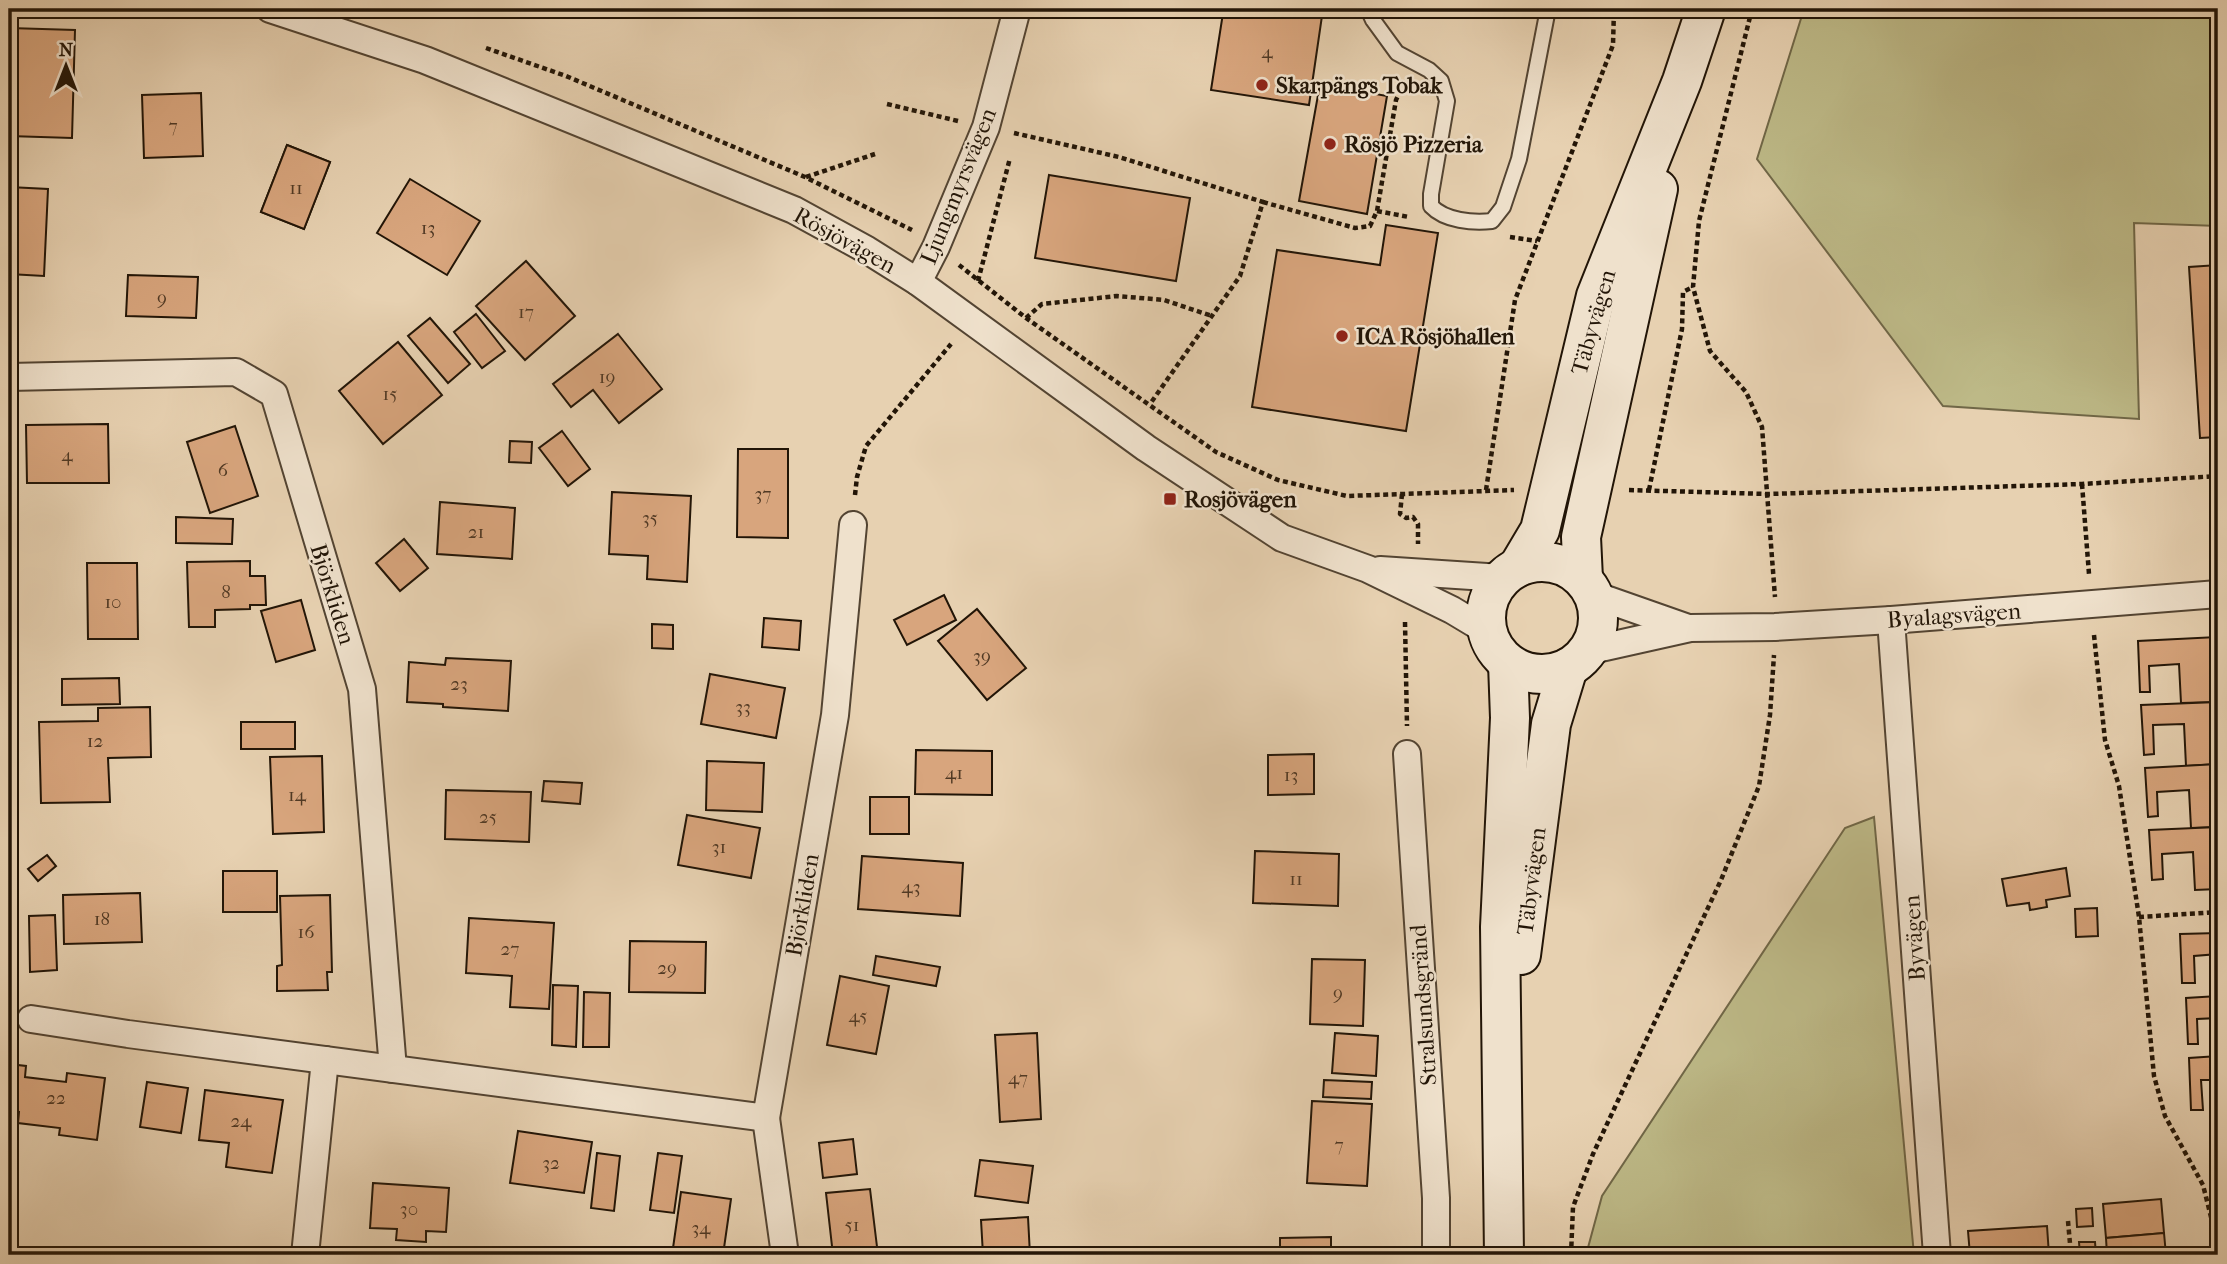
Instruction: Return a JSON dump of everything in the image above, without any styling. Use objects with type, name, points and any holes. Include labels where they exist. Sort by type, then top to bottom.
[{"type":"main road","name":"Täbyvägen","points":[[1487,631],[1485,613],[1490,594],[1510,573],[1539,530],[1596,296],[1682,81],[1706,9]]},
{"type":"main road","name":"Täbyvägen","points":[[1503,1096],[1551,724],[1578,659],[1596,634],[1598,615],[1588,587],[1581,537],[1682,81]]},
{"type":"main road","points":[[1510,573],[1537,562],[1556,564],[1567,568],[1588,587]]},
{"type":"main road","points":[[1487,631],[1494,648],[1508,663],[1530,673],[1550,673],[1578,659]]},
{"type":"main road","name":"Täbyvägen","points":[[1504,1255],[1500,927],[1510,718],[1508,663]]},
{"type":"street","name":"Rösjövägen","points":[[270,9],[425,60],[794,210],[918,282],[1146,448],[1282,538],[1368,569],[1452,610],[1487,631]]},
{"type":"street","name":"Ljungmyrsvägen","points":[[918,282],[936,247],[986,127],[1017,9]]},
{"type":"street","name":"Björkliden","points":[[9,377],[236,372],[274,394],[362,689],[393,1069]]},
{"type":"street","name":"Björkliden","points":[[785,1255],[766,1118],[835,715],[853,525]]},
{"type":"street","name":"Rösjövägen","points":[[1368,569],[1510,573]]},
{"type":"street","name":"Byalagsvägen","points":[[1588,587],[1690,628]]},
{"type":"street","name":"Byalagsvägen","points":[[1578,659],[1690,628],[1775,627],[1891,620],[2218,594]]},
{"type":"street","name":"Byvägen","points":[[1891,620],[1937,1255]]},
{"type":"street","name":"Stralsundsgränd","points":[[1407,754],[1436,1198],[1436,1255]]},
{"type":"street","points":[[31,1019],[766,1118]]},
{"type":"street","points":[[305,1255],[325,1060]]},
{"type":"lane","points":[[1368,9],[1397,53],[1429,70],[1441,81],[1447,101],[1431,206],[1438,214],[1476,223],[1492,220],[1503,207],[1518,159],[1548,9]]},
{"type":"path","points":[[1486,490],[1515,300],[1613,45],[1614,9]]},
{"type":"path","points":[[474,44],[566,76],[805,177],[912,230]]},
{"type":"path","points":[[887,103],[1119,157],[1355,228],[1370,226],[1377,211],[1396,100],[1415,62]]},
{"type":"path","points":[[805,177],[874,154]]},
{"type":"path","points":[[1150,404],[1240,276],[1263,202]]},
{"type":"path","points":[[960,265],[1026,318],[1216,452],[1278,480],[1348,496],[1522,489]]},
{"type":"path","points":[[1649,490],[1682,329],[1683,292],[1693,287]]},
{"type":"path","points":[[1026,318],[1042,304],[1117,296],[1164,300],[1212,316]]},
{"type":"path","points":[[853,525],[857,477],[866,446],[955,339]]},
{"type":"path","points":[[1626,490],[1768,494],[2082,484],[2218,476]]},
{"type":"path","points":[[2082,484],[2105,740],[2119,786],[2139,917],[2154,1076],[2165,1116],[2203,1185],[2214,1229],[2217,1255]]},
{"type":"path","points":[[1402,494],[1400,514],[1406,518],[1413,517],[1418,524],[1418,546]]},
{"type":"path","points":[[1406,617],[1407,754]]},
{"type":"path","points":[[2139,917],[2218,912]]},
{"type":"path","points":[[2068,1221],[2071,1255]]},
{"type":"shaded area","points":[[1804,9],[2218,9],[2218,226],[2134,223],[2139,419],[1943,406],[1757,159]]},
{"type":"shaded area","points":[[1874,817],[1914,1255],[1586,1255],[1602,1196],[1845,828]]},
{"type":"building","points":[[1210,9],[1323,9],[1309,105],[1211,90],[1223,13]]},
{"type":"building","points":[[9,28],[75,30],[72,138],[9,136]]},
{"type":"building","points":[[1320,84],[1387,96],[1367,214],[1299,201]]},
{"type":"building","points":[[201,93],[203,156],[144,158],[142,95]]},
{"type":"building","points":[[287,145],[330,162],[304,229],[261,212]]},
{"type":"building","points":[[287,145],[330,162],[304,229],[261,212]]},
{"type":"building","points":[[1049,175],[1190,198],[1176,281],[1035,258]]},
{"type":"building","points":[[410,179],[480,221],[447,275],[377,233]]},
{"type":"building","points":[[9,187],[48,189],[44,276],[9,274]]},
{"type":"building","name":"ICA Rösjöhallen","points":[[1386,225],[1438,233],[1406,431],[1252,407],[1277,250],[1380,265]]},
{"type":"building","points":[[526,261],[575,316],[525,360],[476,306]]},
{"type":"building","points":[[2218,265],[2218,437],[2200,438],[2189,267]]},
{"type":"building","points":[[128,275],[198,277],[196,318],[126,316]]},
{"type":"building","points":[[476,314],[505,351],[482,368],[454,332]]},
{"type":"building","points":[[430,318],[470,364],[448,383],[408,336]]},
{"type":"building","points":[[618,334],[662,389],[619,423],[593,390],[571,407],[553,384]]},
{"type":"building","points":[[398,342],[442,395],[383,444],[339,391]]},
{"type":"building","points":[[108,424],[109,483],[27,483],[26,425]]},
{"type":"building","points":[[235,426],[258,496],[210,513],[187,442]]},
{"type":"building","points":[[562,431],[590,469],[568,486],[539,448]]},
{"type":"building","points":[[510,441],[532,442],[531,463],[509,462]]},
{"type":"building","points":[[738,449],[788,449],[788,538],[737,537]]},
{"type":"building","points":[[612,492],[691,496],[687,582],[647,579],[648,556],[609,554]]},
{"type":"building","points":[[440,502],[515,508],[512,559],[437,554]]},
{"type":"building","points":[[176,517],[233,519],[232,544],[176,543]]},
{"type":"building","points":[[404,539],[428,568],[400,591],[376,563]]},
{"type":"building","points":[[250,561],[250,576],[265,576],[266,605],[250,605],[250,609],[215,610],[215,627],[189,627],[187,562]]},
{"type":"building","points":[[87,563],[137,563],[138,639],[88,639]]},
{"type":"building","points":[[944,595],[956,620],[907,645],[894,620]]},
{"type":"building","points":[[301,600],[315,650],[276,662],[261,611]]},
{"type":"building","points":[[977,609],[1026,668],[987,700],[938,641]]},
{"type":"building","points":[[764,618],[801,621],[799,650],[762,647]]},
{"type":"building","points":[[652,624],[673,625],[673,649],[652,648]]},
{"type":"building","points":[[2217,637],[2218,702],[2181,703],[2179,664],[2149,666],[2150,692],[2140,692],[2138,641]]},
{"type":"building","points":[[446,658],[511,661],[508,711],[407,702],[409,662],[445,665]]},
{"type":"building","points":[[710,674],[785,688],[776,738],[701,724]]},
{"type":"building","points":[[119,678],[120,704],[62,705],[62,679]]},
{"type":"building","points":[[2218,702],[2218,764],[2186,766],[2184,724],[2153,725],[2154,754],[2144,755],[2141,705]]},
{"type":"building","points":[[150,707],[151,757],[108,758],[110,802],[41,803],[39,722],[98,721],[98,708]]},
{"type":"building","points":[[241,722],[295,722],[295,749],[241,749]]},
{"type":"building","points":[[916,750],[992,751],[992,795],[915,794]]},
{"type":"building","points":[[1314,754],[1314,794],[1268,795],[1268,755]]},
{"type":"building","points":[[322,756],[324,832],[273,834],[270,757]]},
{"type":"building","points":[[707,761],[764,763],[762,812],[706,810]]},
{"type":"building","points":[[2218,764],[2218,827],[2191,828],[2189,790],[2157,792],[2158,816],[2148,817],[2145,768]]},
{"type":"building","points":[[544,781],[582,783],[580,804],[542,801]]},
{"type":"building","points":[[446,790],[531,792],[529,842],[445,839]]},
{"type":"building","points":[[870,797],[909,797],[909,834],[870,834]]},
{"type":"building","points":[[687,815],[760,828],[751,878],[678,865]]},
{"type":"building","points":[[2218,827],[2218,889],[2195,890],[2193,852],[2162,854],[2163,879],[2152,880],[2149,830]]},
{"type":"building","points":[[1255,851],[1339,854],[1338,906],[1253,903]]},
{"type":"building","points":[[47,855],[56,866],[38,881],[28,869]]},
{"type":"building","points":[[862,856],[963,863],[960,916],[858,909]]},
{"type":"building","points":[[2066,868],[2070,896],[2046,900],[2047,907],[2030,910],[2029,903],[2007,906],[2002,879]]},
{"type":"building","points":[[223,871],[277,871],[277,912],[223,912]]},
{"type":"building","points":[[140,893],[142,942],[64,944],[63,895]]},
{"type":"building","points":[[330,895],[332,972],[327,972],[328,990],[277,991],[277,966],[282,965],[280,896]]},
{"type":"building","points":[[2097,908],[2098,936],[2076,937],[2075,909]]},
{"type":"building","points":[[55,915],[57,970],[30,972],[29,916]]},
{"type":"building","points":[[469,918],[554,923],[549,1009],[510,1007],[512,976],[466,973]]},
{"type":"building","points":[[2218,933],[2218,954],[2194,956],[2195,983],[2182,983],[2180,934]]},
{"type":"building","points":[[630,941],[706,942],[705,993],[629,992]]},
{"type":"building","points":[[876,956],[940,967],[936,986],[873,975]]},
{"type":"building","points":[[1312,959],[1365,960],[1363,1026],[1310,1024]]},
{"type":"building","points":[[840,976],[889,986],[876,1054],[827,1045]]},
{"type":"building","points":[[553,985],[578,986],[576,1047],[552,1045]]},
{"type":"building","points":[[584,992],[610,993],[609,1047],[583,1047]]},
{"type":"building","points":[[2218,996],[2218,1018],[2197,1019],[2198,1044],[2188,1044],[2186,998]]},
{"type":"building","points":[[1037,1033],[1041,1119],[1000,1122],[995,1035]]},
{"type":"building","points":[[1335,1033],[1378,1036],[1376,1076],[1332,1073]]},
{"type":"building","points":[[2218,1056],[2218,1080],[2201,1080],[2203,1110],[2191,1110],[2189,1058]]},
{"type":"building","points":[[9,1064],[26,1066],[25,1077],[66,1082],[67,1073],[105,1078],[97,1140],[59,1135],[60,1128],[18,1123],[19,1112],[9,1111]]},
{"type":"building","points":[[1324,1080],[1372,1082],[1371,1099],[1323,1097]]},
{"type":"building","points":[[147,1082],[188,1088],[181,1133],[140,1127]]},
{"type":"building","points":[[205,1090],[283,1100],[272,1173],[226,1167],[229,1143],[199,1140]]},
{"type":"building","points":[[1312,1101],[1372,1104],[1367,1186],[1307,1183]]},
{"type":"building","points":[[518,1131],[592,1142],[584,1193],[510,1183]]},
{"type":"building","points":[[853,1139],[857,1174],[823,1178],[819,1143]]},
{"type":"building","points":[[597,1153],[620,1156],[614,1211],[591,1208]]},
{"type":"building","points":[[658,1153],[682,1156],[674,1213],[650,1210]]},
{"type":"building","points":[[980,1160],[1033,1166],[1028,1203],[975,1196]]},
{"type":"building","points":[[373,1183],[449,1188],[446,1232],[426,1231],[426,1242],[396,1240],[397,1229],[370,1228]]},
{"type":"building","points":[[870,1189],[878,1255],[833,1255],[826,1193]]},
{"type":"building","points":[[681,1192],[731,1199],[723,1255],[672,1255]]},
{"type":"building","points":[[2161,1199],[2164,1233],[2106,1238],[2103,1204]]},
{"type":"building","points":[[2092,1208],[2093,1226],[2077,1227],[2076,1209]]},
{"type":"building","points":[[1028,1217],[1030,1255],[983,1255],[981,1220]]},
{"type":"building","points":[[2047,1226],[2049,1255],[1970,1255],[1968,1231]]},
{"type":"building","points":[[2164,1233],[2166,1255],[2107,1255],[2106,1238]]},
{"type":"building","points":[[1331,1237],[1331,1255],[1280,1255],[1280,1238]]},
{"type":"building","points":[[2079,1242],[2095,1242],[2096,1255],[2080,1255]]},
{"type":"place","name":"Skarpängs Tobak","points":[[1262,85]]},
{"type":"place","name":"Rösjö Pizzeria","points":[[1330,144]]},
{"type":"place","name":"ICA Rösjöhallen","points":[[1342,336]]},
{"type":"place","name":"Rosjövägen","points":[[1170,499]]}]
